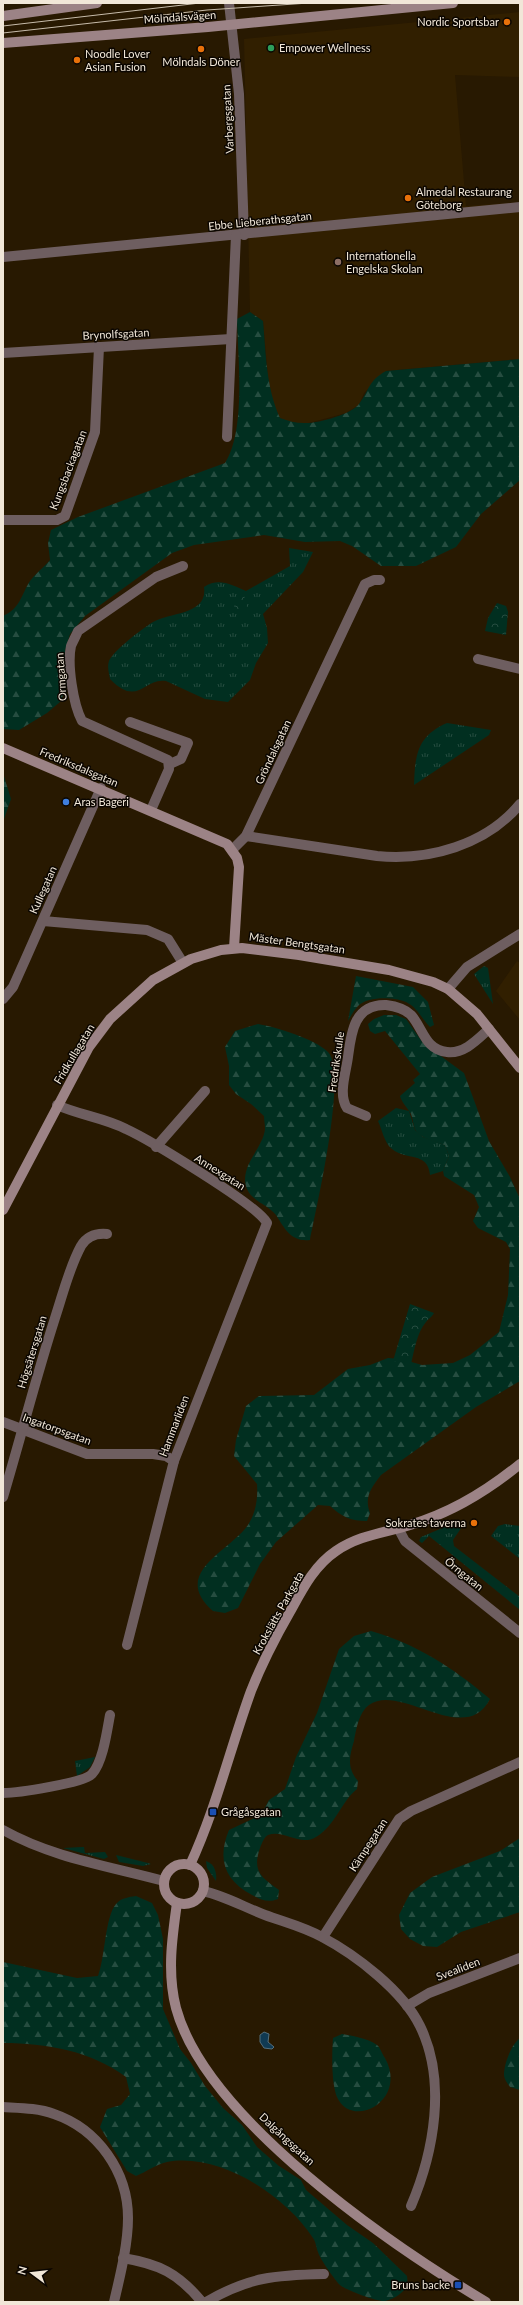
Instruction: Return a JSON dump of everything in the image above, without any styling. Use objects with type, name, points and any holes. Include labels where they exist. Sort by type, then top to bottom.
[{"type":"street","points":[[3,16],[97,3]]},
{"type":"street","name":"Varbergsgatan","points":[[227,437],[231,340],[240,235],[239,94],[230,3]]},
{"type":"street","name":"Mölndalsvägen","points":[[3,43],[232,25],[453,3]]},
{"type":"street","name":"Ebbe Lieberathsgatan","points":[[3,257],[520,207]]},
{"type":"street","name":"Brynolfsgatan","points":[[3,353],[231,340]]},
{"type":"street","name":"Kungsbackagatan","points":[[3,520],[57,520],[65,516],[96,432],[99,347]]},
{"type":"street","name":"Ormgatan","points":[[170,764],[162,757],[82,721],[75,708],[70,656],[72,645],[78,631],[156,577],[183,566]]},
{"type":"street","name":"Gröndalsgatan","points":[[232,850],[246,836],[366,584],[374,580],[380,580]]},
{"type":"street","points":[[478,659],[520,669]]},
{"type":"street","points":[[130,722],[188,743],[181,759],[170,764],[151,810]]},
{"type":"street","name":"Fredriksdalsgatan","points":[[3,748],[101,788],[222,841],[232,850]]},
{"type":"street","name":"Kullegatan","points":[[3,999],[13,987],[101,788]]},
{"type":"street","points":[[246,836],[392,858],[425,856],[462,845],[495,827],[520,804]]},
{"type":"street","points":[[232,850],[239,867],[234,948]]},
{"type":"street","points":[[43,921],[147,930],[168,939],[183,963]]},
{"type":"street","points":[[448,989],[467,967],[520,934]]},
{"type":"street","name":"Fridkullagatan","points":[[3,1210],[57,1105],[89,1047],[110,1019],[153,980],[183,963],[207,954],[234,948]]},
{"type":"street","name":"Mäster Bengtsgatan","points":[[234,948],[356,964],[413,975],[448,989],[477,1014],[520,1068]]},
{"type":"street","name":"Fredrikskulle","points":[[366,1116],[347,1108],[343,1097],[351,1034],[356,1019],[367,1009],[380,1005],[404,1009],[415,1020],[428,1042],[441,1051],[455,1052],[467,1048],[489,1029]]},
{"type":"street","points":[[156,1147],[205,1091]]},
{"type":"street","name":"Annexgatan","points":[[57,1105],[126,1128],[239,1198],[264,1217],[267,1223]]},
{"type":"street","name":"Hammarliden","points":[[128,1645],[174,1461],[267,1223]]},
{"type":"street","name":"Högsätersgatan","points":[[3,1497],[46,1346],[65,1287],[82,1246],[90,1237],[99,1234],[107,1234]]},
{"type":"street","name":"Ingatorpsgatan","points":[[3,1422],[87,1454],[153,1454],[166,1456],[174,1461]]},
{"type":"street","name":"Krokslätts Parkgata","points":[[190,1865],[213,1812],[260,1671],[280,1630],[308,1580],[324,1560],[348,1543],[359,1538],[398,1528],[450,1510],[486,1491],[520,1464]]},
{"type":"street","name":"Örngatan","points":[[398,1528],[406,1541],[520,1633]]},
{"type":"street","points":[[3,1793],[80,1780],[92,1774],[99,1760],[110,1715]]},
{"type":"street","name":"Kämpegatan","points":[[323,1937],[399,1819],[412,1810],[520,1762]]},
{"type":"street","points":[[3,1830],[25,1842],[54,1853],[164,1881]]},
{"type":"street","points":[[184,1864],[190,1865],[202,1875],[203,1891],[200,1897],[189,1904],[177,1903],[165,1892],[164,1881],[173,1867],[184,1864]]},
{"type":"street","points":[[203,1891],[222,1896],[323,1937],[375,1974],[407,2006],[420,2026],[425,2041],[434,2080],[435,2103],[430,2146],[418,2191],[411,2206]]},
{"type":"street","name":"Dalgångsgatan","points":[[177,1903],[171,1956],[173,1991],[176,2009],[191,2046],[218,2086],[269,2142],[326,2189],[427,2266],[486,2302]]},
{"type":"street","name":"Svealiden","points":[[407,2006],[429,1993],[520,1958]]},
{"type":"street","points":[[3,2107],[41,2111],[72,2121],[89,2133],[104,2149],[117,2171],[127,2202],[127,2228],[114,2302]]},
{"type":"street","points":[[122,2258],[145,2262],[167,2270],[190,2287],[202,2302]]},
{"type":"street","points":[[206,2302],[237,2286],[260,2278],[324,2274]]},
{"type":"shaded area","points":[[520,12],[520,77],[455,75],[466,206],[520,202],[520,359],[386,371],[364,393],[359,405],[346,413],[305,424],[289,422],[280,418],[272,401],[268,378],[263,321],[250,312],[244,39]]},
{"type":"shaded area","points":[[517,961],[520,963],[520,1020],[496,991]]},
{"type":"green space","points":[[250,312],[263,321],[269,382],[275,406],[280,418],[289,421],[310,423],[342,415],[359,404],[372,382],[386,371],[520,359],[520,480],[481,514],[456,547],[416,566],[381,566],[352,546],[340,541],[305,542],[264,535],[194,545],[172,553],[85,616],[70,634],[65,651],[67,687],[60,702],[47,713],[19,730],[3,729],[3,616],[17,606],[30,581],[50,560],[48,543],[51,530],[78,517],[225,463],[232,449],[238,413],[239,373],[237,319]]},
{"type":"green space","points":[[289,548],[313,552],[303,572],[263,614],[267,628],[268,643],[256,663],[250,680],[228,702],[205,699],[166,681],[158,681],[134,691],[127,691],[110,679],[108,670],[109,661],[122,646],[142,629],[160,619],[194,608],[200,603],[204,596],[204,587],[210,584],[220,582],[236,586],[246,591],[290,566]]},
{"type":"green space","points":[[244,595],[247,607],[237,612],[232,602]]},
{"type":"green space","points":[[497,603],[506,606],[508,612],[506,635],[485,631],[488,618]]},
{"type":"green space","points":[[447,723],[491,730],[489,735],[414,785],[415,764],[424,740],[437,728]]},
{"type":"green space","points":[[3,773],[11,799],[3,822]]},
{"type":"green space","points":[[484,966],[488,968],[493,1004],[474,974]]},
{"type":"green space","points":[[356,976],[413,987],[428,1002],[434,1025],[430,1027],[410,1004],[401,1000],[388,998],[368,1000],[362,1003],[358,1006],[348,1021]]},
{"type":"green space","points":[[384,1015],[396,1015],[406,1019],[423,1043],[464,1073],[489,1141],[510,1177],[520,1199],[520,1381],[476,1407],[381,1475],[374,1484],[368,1497],[368,1507],[370,1513],[367,1521],[351,1519],[343,1516],[330,1506],[318,1505],[276,1542],[260,1564],[238,1608],[225,1613],[213,1611],[201,1598],[198,1585],[200,1574],[207,1564],[248,1525],[253,1516],[256,1505],[257,1484],[234,1456],[236,1440],[246,1406],[259,1396],[314,1395],[348,1369],[370,1365],[388,1358],[401,1359],[422,1365],[453,1363],[470,1355],[499,1332],[508,1295],[510,1249],[506,1242],[478,1228],[473,1221],[479,1207],[474,1195],[444,1176],[443,1171],[449,1156],[445,1145],[420,1135],[415,1129],[411,1114],[400,1096],[415,1083],[413,1080],[420,1074],[385,1031],[375,1034],[370,1031],[368,1024],[374,1019]]},
{"type":"green space","points":[[258,1024],[305,1038],[322,1047],[328,1052],[333,1065],[333,1112],[324,1172],[310,1240],[298,1239],[289,1234],[276,1215],[249,1193],[245,1181],[248,1166],[263,1136],[265,1129],[264,1116],[251,1104],[236,1094],[229,1085],[229,1066],[225,1047],[235,1031]]},
{"type":"green space","points":[[396,1108],[409,1111],[415,1130],[423,1137],[445,1145],[449,1156],[443,1171],[430,1175],[428,1167],[421,1159],[398,1153],[389,1146],[385,1140],[378,1121]]},
{"type":"green space","points":[[410,1304],[434,1313],[420,1331],[411,1364],[393,1361]]},
{"type":"green space","points":[[459,1521],[466,1521],[453,1540],[454,1546],[520,1597],[520,1610],[429,1536],[422,1543],[419,1541],[421,1537]]},
{"type":"green space","points":[[505,1524],[520,1526],[520,1559],[491,1536],[498,1526]]},
{"type":"green space","points":[[371,1631],[403,1642],[434,1658],[463,1677],[490,1699],[479,1712],[465,1717],[449,1716],[432,1712],[397,1701],[382,1700],[369,1705],[363,1712],[358,1722],[350,1757],[352,1772],[358,1781],[357,1789],[323,1832],[316,1837],[310,1840],[304,1840],[274,1834],[265,1837],[258,1856],[258,1868],[263,1877],[279,1890],[278,1899],[268,1901],[258,1898],[242,1889],[235,1883],[226,1868],[224,1850],[225,1841],[229,1830],[261,1815],[269,1800],[285,1789],[296,1757],[317,1713],[339,1649],[354,1636]]},
{"type":"green space","points":[[95,1757],[90,1767],[77,1776],[75,1761]]},
{"type":"green space","points":[[520,1838],[520,1912],[461,1932],[437,1947],[423,1946],[410,1939],[401,1929],[399,1915],[410,1893],[432,1877],[500,1851]]},
{"type":"green space","points":[[84,1847],[85,1853],[105,1852],[108,1857],[104,1859],[63,1848]]},
{"type":"green space","points":[[116,1855],[151,1864],[143,1866],[119,1862]]},
{"type":"green space","points":[[206,1861],[212,1864],[215,1869],[216,1881],[207,1868]]},
{"type":"green space","points":[[136,1896],[152,1903],[158,1915],[163,1939],[163,2009],[180,2049],[191,2063],[205,2086],[223,2108],[242,2125],[257,2147],[279,2166],[301,2180],[306,2190],[347,2225],[373,2243],[407,2276],[408,2286],[392,2299],[385,2301],[375,2300],[348,2290],[340,2285],[319,2255],[314,2240],[301,2222],[268,2192],[229,2170],[208,2164],[187,2161],[163,2163],[136,2176],[127,2171],[100,2127],[107,2109],[121,2105],[130,2094],[126,2077],[98,2061],[68,2050],[19,2043],[3,2043],[3,1962],[77,1978],[98,1976],[112,1910],[120,1900]]},
{"type":"green space","points":[[342,2034],[364,2039],[377,2045],[385,2058],[390,2073],[390,2086],[384,2097],[376,2106],[366,2110],[355,2111],[346,2108],[338,2099],[336,2093],[332,2069],[333,2038]]},
{"type":"green space","points":[[520,2038],[520,2090],[510,2087],[505,2080],[504,2075],[505,2066],[509,2055],[514,2045]]},
{"type":"water","points":[[264,2032],[269,2034],[268,2042],[274,2047],[272,2049],[264,2048],[260,2042],[260,2035]]},
{"type":"tram line","points":[[3,26],[200,3]]},
{"type":"tram line","points":[[3,33],[207,10],[309,3]]},
{"type":"place","name":"Nordic Sportsbar","points":[[507,22]]},
{"type":"place","name":"Empower Wellness","points":[[271,48]]},
{"type":"place","name":"Mölndals Döner","points":[[201,49]]},
{"type":"place","name":"Noodle Lover Asian Fusion","points":[[77,60]]},
{"type":"place","name":"Almedal Restaurang Göteborg","points":[[408,198]]},
{"type":"place","name":"Internationella Engelska Skolan","points":[[338,262]]},
{"type":"place","name":"Aras Bageri","points":[[66,802]]},
{"type":"place","name":"Sokrates taverna","points":[[474,1523]]},
{"type":"place","name":"Grågåsgatan","points":[[213,1812]]},
{"type":"place","name":"Bruns backe","points":[[458,2285]]}]
